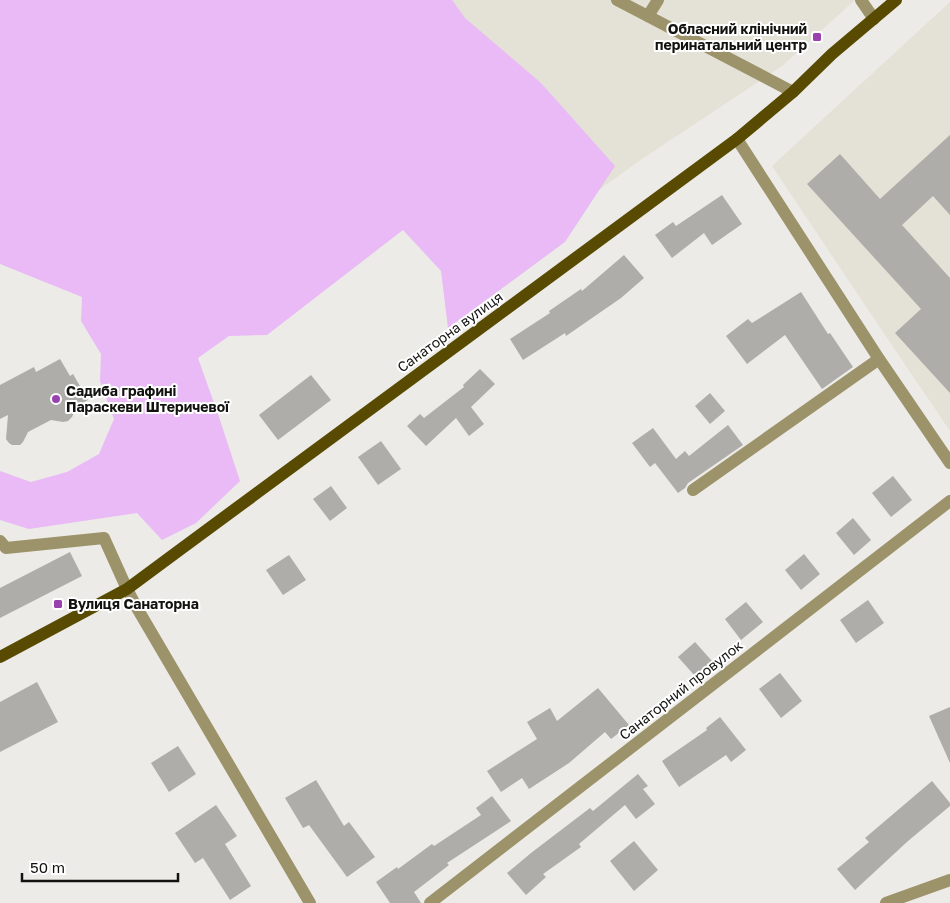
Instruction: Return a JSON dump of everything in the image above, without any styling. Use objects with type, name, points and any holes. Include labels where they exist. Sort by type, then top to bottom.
[{"type":"main road","name":"Санаторна вулиця","points":[[0,657],[127,588],[737,139],[896,0]]},
{"type":"street","points":[[617,0],[793,92]]},
{"type":"street","points":[[648,16],[658,0]]},
{"type":"street","points":[[861,0],[874,19]]},
{"type":"street","points":[[737,139],[879,359],[950,463]]},
{"type":"street","points":[[693,490],[879,359]]},
{"type":"street","name":"Санаторний провулок","points":[[430,903],[950,501]]},
{"type":"street","points":[[0,542],[6,548],[104,538],[127,588],[310,903]]},
{"type":"street","points":[[886,903],[950,880]]},
{"type":"shaded area","points":[[0,0],[452,0],[465,18],[541,83],[615,166],[565,242],[448,328],[441,271],[403,230],[267,335],[229,336],[198,358],[240,481],[196,523],[162,540],[137,513],[29,529],[0,520],[0,471],[31,482],[67,472],[99,454],[114,419],[100,381],[101,354],[81,321],[82,297],[0,264]]},
{"type":"shaded area","points":[[268,0],[855,0],[782,66],[639,161],[479,277]]},
{"type":"shaded area","points":[[950,2],[950,431],[772,166]]},
{"type":"building","points":[[950,135],[950,215],[933,196],[902,225],[950,278],[950,393],[895,333],[921,309],[807,184],[840,154],[880,199]]},
{"type":"building","points":[[722,195],[742,224],[712,245],[704,233],[672,258],[655,235],[673,222],[676,226]]},
{"type":"building","points":[[624,255],[644,278],[621,298],[566,336],[565,333],[523,360],[510,339],[550,313],[549,311],[581,289],[582,291]]},
{"type":"building","points":[[801,292],[828,334],[830,333],[853,367],[822,389],[785,335],[747,364],[726,336],[748,319],[752,323]]},
{"type":"building","points":[[60,359],[70,376],[73,374],[88,400],[77,406],[68,421],[51,420],[28,432],[20,445],[12,445],[6,439],[8,415],[0,419],[0,385],[34,367],[36,372]]},
{"type":"building","points":[[480,369],[495,384],[471,407],[484,424],[469,436],[456,418],[426,446],[407,426],[420,414],[424,418],[464,387],[463,385]]},
{"type":"building","points":[[311,375],[331,400],[278,440],[259,415]]},
{"type":"building","points":[[710,393],[725,411],[710,424],[695,406]]},
{"type":"building","points":[[728,425],[743,445],[688,483],[678,493],[655,463],[650,467],[632,443],[653,428],[676,459],[685,451],[689,456]]},
{"type":"building","points":[[381,441],[401,469],[378,485],[358,457]]},
{"type":"building","points":[[893,476],[912,500],[891,517],[872,493]]},
{"type":"building","points":[[331,486],[347,508],[330,521],[313,499]]},
{"type":"building","points":[[853,518],[871,540],[854,555],[836,533]]},
{"type":"building","points":[[70,552],[82,576],[0,618],[0,588]]},
{"type":"building","points":[[804,554],[820,574],[801,590],[785,570]]},
{"type":"building","points":[[289,555],[306,580],[283,595],[266,570]]},
{"type":"building","points":[[868,600],[884,623],[856,643],[840,620]]},
{"type":"building","points":[[746,602],[763,622],[741,640],[725,619]]},
{"type":"building","points":[[695,642],[712,661],[695,676],[678,657]]},
{"type":"building","points":[[780,673],[802,701],[781,718],[759,689]]},
{"type":"building","points":[[37,682],[58,722],[0,752],[0,702]]},
{"type":"building","points":[[598,688],[629,725],[611,739],[605,732],[569,763],[529,789],[522,778],[501,792],[487,771],[537,739],[527,722],[550,708],[557,721]]},
{"type":"building","points":[[950,707],[950,763],[929,716]]},
{"type":"building","points":[[720,717],[746,750],[731,762],[726,755],[679,787],[662,761],[707,730],[706,728]]},
{"type":"building","points":[[178,746],[196,774],[169,792],[151,763]]},
{"type":"building","points":[[638,774],[648,786],[643,789],[655,804],[636,819],[625,805],[579,844],[581,847],[543,874],[546,877],[526,895],[507,873],[590,808],[593,811]]},
{"type":"building","points":[[316,780],[344,826],[349,822],[375,857],[347,877],[309,825],[303,828],[285,798]]},
{"type":"building","points":[[932,781],[950,803],[950,806],[908,841],[855,890],[837,869],[869,842],[865,838]]},
{"type":"building","points":[[492,796],[511,821],[447,863],[449,865],[414,892],[421,903],[390,903],[376,882],[397,867],[398,869],[432,844],[434,846],[481,815],[476,808]]},
{"type":"building","points":[[216,805],[237,836],[225,844],[251,886],[230,900],[203,858],[195,863],[175,833]]},
{"type":"building","points":[[634,841],[658,870],[634,891],[610,861]]},
{"type":"place","name":"Обласний клінічний перинатальний центр","points":[[817,37]]},
{"type":"place","name":"Садиба графині Параскеви Штеричевої","points":[[56,399]]},
{"type":"place","name":"Вулиця Санаторна","points":[[58,604]]}]
